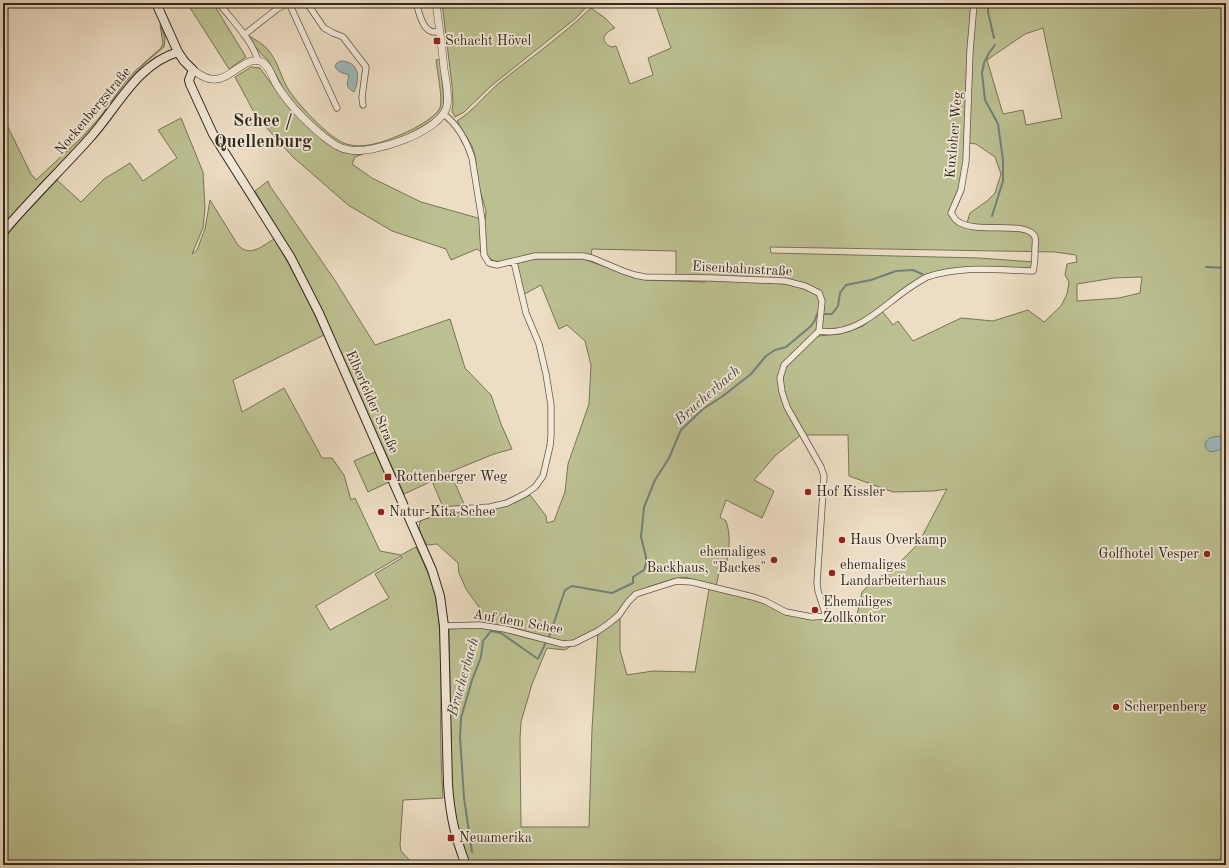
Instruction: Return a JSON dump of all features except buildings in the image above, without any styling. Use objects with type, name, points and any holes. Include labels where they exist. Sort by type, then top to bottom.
[{"type":"main road","points":[[156,3],[178,52],[193,70]]},
{"type":"main road","name":"Nockenbergstraße","points":[[3,232],[23,208],[90,139],[140,74],[154,63],[178,52]]},
{"type":"main road","name":"Elberfelder Straße","points":[[193,70],[189,80],[190,84],[210,127],[304,281],[428,559],[435,578],[442,606],[444,626],[448,784],[450,808],[454,829],[466,865]]},
{"type":"street","points":[[219,3],[244,34],[254,50],[258,61]]},
{"type":"street","points":[[244,34],[277,9],[289,3],[337,108]]},
{"type":"street","points":[[302,3],[309,6],[324,28],[333,34],[343,36],[366,67],[362,97],[363,105]]},
{"type":"street","points":[[416,3],[425,26],[433,32],[440,31]]},
{"type":"street","points":[[193,70],[212,79],[224,77],[248,62],[261,62],[266,66],[283,94],[296,110],[322,136],[336,146],[349,150],[365,151],[390,145],[427,128],[440,117],[447,104],[447,92],[436,3]]},
{"type":"street","name":"Kuxloher Weg","points":[[819,332],[839,332],[861,324],[920,281],[936,274],[953,270],[989,269],[1033,271],[1035,266],[1035,241],[1031,233],[1019,228],[989,228],[966,225],[955,219],[951,213],[961,190],[966,161],[968,140],[970,51],[974,3]]},
{"type":"street","points":[[411,521],[441,510],[490,507],[507,503],[525,494],[535,487],[543,476],[551,436],[551,405],[546,374],[539,344],[526,313],[514,262],[497,265],[492,264],[489,263],[484,255],[482,220],[469,148],[452,121],[440,117]]},
{"type":"street","name":"Eisenbahnstraße","points":[[514,262],[535,256],[583,256],[592,258],[629,273],[645,277],[785,281],[798,284],[819,293],[822,301],[819,332]]},
{"type":"street","name":"Auf dem Schee","points":[[444,626],[479,625],[505,629],[563,644],[574,643],[598,631],[608,624],[619,615],[636,594],[677,581],[692,582],[753,597],[766,601],[786,612],[812,617],[826,616],[817,583],[824,476],[821,467],[787,407],[782,392],[780,378],[784,365],[819,332]]},
{"type":"green space","points":[[187,3],[213,3],[246,57],[229,69]]},
{"type":"green space","points":[[442,3],[590,3],[576,18],[491,86],[464,112],[455,117],[452,111],[452,85]]},
{"type":"green space","points":[[655,3],[1226,3],[1226,865],[470,865],[457,829],[452,805],[449,629],[479,627],[503,629],[571,646],[565,650],[547,648],[532,684],[521,722],[521,827],[589,827],[592,729],[598,632],[620,614],[620,650],[627,675],[653,671],[695,672],[709,589],[762,601],[786,613],[821,616],[855,624],[862,592],[872,582],[895,567],[918,544],[947,489],[934,491],[893,492],[849,476],[848,435],[805,435],[788,405],[783,385],[785,369],[799,353],[818,336],[840,334],[863,326],[882,311],[893,325],[898,321],[913,341],[961,318],[993,321],[1028,310],[1044,322],[1061,306],[1067,294],[1069,282],[1065,275],[1067,264],[1077,262],[1076,255],[1055,252],[770,247],[771,253],[979,258],[1034,262],[1030,269],[989,268],[919,278],[861,323],[841,330],[821,329],[819,291],[799,282],[768,283],[785,284],[807,289],[816,294],[819,299],[820,311],[815,333],[784,364],[780,387],[801,435],[776,455],[754,480],[774,491],[762,518],[726,500],[720,517],[726,521],[728,526],[729,536],[727,561],[721,563],[716,587],[685,577],[673,579],[648,587],[627,600],[616,615],[607,622],[588,634],[574,640],[564,642],[511,627],[480,624],[479,607],[466,589],[459,573],[458,563],[437,544],[427,545],[419,526],[421,520],[442,513],[461,513],[496,509],[514,503],[530,495],[546,516],[547,523],[554,521],[565,492],[568,464],[589,404],[591,365],[585,341],[567,325],[559,329],[541,285],[523,295],[517,264],[535,259],[583,259],[647,280],[705,282],[706,276],[676,275],[676,251],[592,249],[591,256],[536,254],[505,262],[494,261],[477,249],[451,260],[446,249],[392,231],[348,205],[293,157],[256,116],[235,77],[251,67],[260,68],[289,108],[322,140],[337,150],[353,154],[363,154],[355,157],[352,164],[372,178],[421,202],[485,220],[486,211],[479,187],[475,156],[472,146],[457,121],[498,84],[557,38],[591,8],[605,18],[615,28],[604,36],[604,39],[605,42],[611,47],[616,46],[630,84],[653,75],[648,58],[671,48]],"holes":[[[1043,28],[1062,118],[1026,125],[1023,110],[1003,114],[987,60],[1025,34]],[[967,143],[976,144],[995,157],[1001,174],[995,193],[987,201],[970,213],[966,226],[958,225],[951,218],[952,207],[959,189]],[[1142,277],[1140,293],[1119,298],[1077,301],[1077,284],[1114,278]]]},
{"type":"green space","points":[[160,25],[165,37],[164,47],[146,62],[131,78],[96,125],[3,226],[3,117],[31,174],[36,180],[82,137],[100,117],[125,82],[135,71],[161,48],[163,43]]},
{"type":"green space","points":[[248,35],[262,44],[269,51],[287,87],[301,106],[326,131],[343,143],[357,146],[381,142],[411,130],[435,114],[440,108],[441,104],[436,60],[440,59],[444,102],[443,107],[434,119],[392,142],[361,148],[344,146],[334,141],[304,115],[294,104],[284,90],[268,60],[263,56]]},
{"type":"green space","points":[[181,118],[203,172],[205,208],[203,228],[192,254],[197,250],[205,229],[210,200],[242,249],[247,251],[256,250],[274,239],[313,310],[324,335],[233,380],[242,412],[284,388],[322,458],[332,458],[344,475],[351,500],[355,498],[380,551],[401,555],[416,547],[427,570],[435,595],[440,634],[443,798],[403,800],[400,845],[401,851],[414,865],[3,865],[3,240],[57,180],[81,202],[104,179],[130,163],[143,181],[177,158],[158,130]],"holes":[[[401,556],[402,558],[375,574],[389,598],[330,630],[316,606]]]},
{"type":"green space","points":[[268,181],[336,282],[375,345],[450,319],[465,368],[491,395],[512,449],[494,454],[450,472],[465,506],[443,507],[432,481],[404,494],[360,396],[292,254],[255,191]]},
{"type":"green space","points":[[375,452],[389,482],[368,492],[354,461]]},
{"type":"water","points":[[341,61],[352,64],[357,72],[358,76],[354,92],[347,85],[349,75],[342,73],[335,66]]},
{"type":"water","points":[[1226,436],[1226,448],[1214,451],[1208,451],[1206,449],[1205,445],[1209,438]]},
{"type":"waterway","name":"Brucherbach","points":[[988,3],[988,12],[994,38]]},
{"type":"waterway","name":"Brucherbach","points":[[992,216],[1003,181],[1003,160],[998,124],[985,100],[982,73],[984,63],[995,45]]},
{"type":"waterway","points":[[1206,267],[1226,268]]},
{"type":"waterway","name":"Brucherbach","points":[[825,314],[832,314],[838,306],[840,293],[846,285],[871,280],[896,271],[913,270],[922,274]]},
{"type":"waterway","name":"Brucherbach","points":[[549,637],[565,590],[572,586],[612,593],[633,583],[633,577],[644,570],[646,557],[641,537],[644,507],[655,480],[669,458],[681,430],[703,409],[723,396],[751,374],[766,356],[775,350],[786,347],[811,326],[817,314]]},
{"type":"waterway","name":"Brucherbach","points":[[472,852],[464,798],[460,737],[461,718],[472,680],[481,657],[483,641],[491,631],[501,633],[538,659],[546,642]]},
{"type":"place","name":"Schacht Hövel","points":[[437,41]]},
{"type":"place","name":"Rottenberger Weg","points":[[388,477]]},
{"type":"place","name":"Hof Kissler","points":[[808,492]]},
{"type":"place","name":"Natur-Kita Schee","points":[[381,512]]},
{"type":"place","name":"Haus Overkamp","points":[[842,540]]},
{"type":"place","name":"Golfhotel Vesper","points":[[1207,554]]},
{"type":"place","name":"ehemaliges Backhaus, \"Backes\"","points":[[774,560]]},
{"type":"place","name":"ehemaliges Landarbeiterhaus","points":[[832,573]]},
{"type":"place","name":"Ehemaliges Zollkontor","points":[[815,610]]},
{"type":"place","name":"Scherpenberg","points":[[1116,707]]},
{"type":"place","name":"Neuamerika","points":[[451,838]]},
{"type":"district","name":"Schee / Quellenburg","points":[[263,131]]}]
